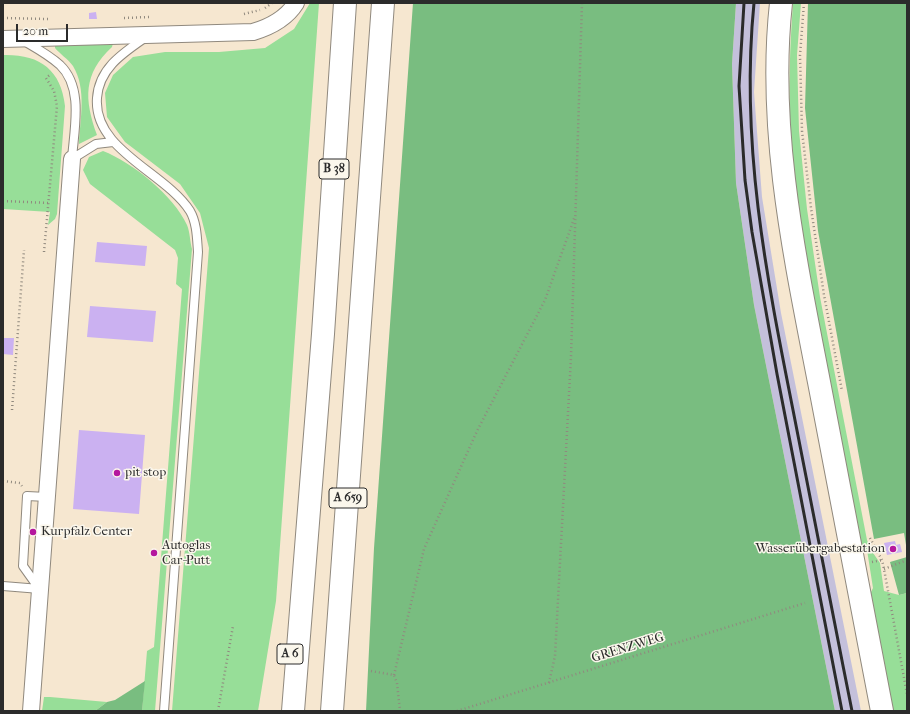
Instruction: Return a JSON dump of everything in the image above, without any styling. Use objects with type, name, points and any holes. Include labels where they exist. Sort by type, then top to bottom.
[{"type":"main road","name":"B 38","points":[[323,334],[345,3]]},
{"type":"main road","name":"A 659","points":[[332,711],[383,3]]},
{"type":"main road","points":[[781,3],[777,83],[782,155],[795,259],[882,711]]},
{"type":"main road","name":"A 659","points":[[293,711],[323,334]]},
{"type":"main road","name":"A 6","points":[[278,711],[303,596]]},
{"type":"main road","points":[[336,657],[343,711]]},
{"type":"street","points":[[10,38],[253,32],[266,28],[281,20],[296,3]]},
{"type":"street","points":[[31,711],[72,159]]},
{"type":"lane","points":[[150,34],[119,56],[107,69],[98,88],[96,109],[102,127],[113,142],[175,192],[190,212],[197,232],[198,252],[164,711]]},
{"type":"lane","points":[[10,38],[46,54],[60,65],[73,85],[75,110],[72,159]]},
{"type":"lane","points":[[72,159],[96,144],[113,142]]},
{"type":"lane","points":[[40,589],[23,566],[27,496],[47,497]]},
{"type":"lane","points":[[3,586],[40,589]]},
{"type":"path","points":[[242,14],[262,10],[272,3]]},
{"type":"path","points":[[549,683],[556,648],[571,357],[582,3]]},
{"type":"path","points":[[804,3],[800,55],[802,131],[811,208],[824,296],[844,397]]},
{"type":"path","points":[[3,18],[51,19]]},
{"type":"path","points":[[44,252],[57,106],[54,91],[46,78],[60,65]]},
{"type":"path","points":[[3,201],[49,203]]},
{"type":"path","points":[[400,711],[397,683],[394,675],[424,549],[477,431],[545,300],[576,213]]},
{"type":"path","points":[[12,410],[24,250]]},
{"type":"path","points":[[3,481],[20,483]]},
{"type":"path","points":[[870,537],[882,560],[907,694]]},
{"type":"path","points":[[884,569],[907,560]]},
{"type":"path","name":"GRENZWEG","points":[[457,711],[805,603]]},
{"type":"path","points":[[218,711],[233,626]]},
{"type":"path","points":[[371,671],[394,675]]},
{"type":"shaded area","points":[[736,3],[760,3],[754,92],[762,197],[781,313],[861,711],[835,711],[754,305],[736,183],[732,64]]},
{"type":"green space","points":[[310,3],[319,3],[276,601],[258,711],[172,711],[209,248],[200,213],[180,184],[125,142],[107,117],[105,93],[113,75],[133,57],[165,52],[219,52],[265,48],[294,29]]},
{"type":"green space","points":[[413,3],[736,3],[732,64],[736,183],[754,305],[835,711],[366,711],[374,548]]},
{"type":"green space","points":[[793,3],[801,3],[797,55],[799,131],[807,209],[820,297],[867,540],[871,550],[880,563],[884,591],[899,595],[907,593],[907,711],[893,711],[870,594],[873,588],[867,550],[860,545],[810,289],[802,237],[791,133],[790,68]]},
{"type":"green space","points":[[808,3],[907,3],[907,551],[904,533],[874,539],[818,231],[805,108]]},
{"type":"green space","points":[[113,43],[112,47],[102,57],[96,67],[91,77],[89,88],[88,98],[90,110],[97,135],[79,144],[82,104],[80,84],[73,66],[55,48],[55,45]]},
{"type":"green space","points":[[3,55],[27,57],[46,66],[59,82],[63,93],[65,106],[57,214],[55,219],[48,225],[50,212],[3,209]]},
{"type":"green space","points":[[103,151],[127,163],[151,181],[172,203],[181,214],[187,225],[192,249],[155,711],[142,711],[147,651],[154,647],[182,289],[176,284],[178,258],[175,250],[90,184],[83,170],[89,157]]},
{"type":"green space","points":[[907,557],[907,593],[899,595],[890,562]]},
{"type":"green space","points":[[145,681],[142,711],[95,711],[107,702],[115,700]]},
{"type":"green space","points":[[44,697],[107,702],[95,711],[42,711]]},
{"type":"building","points":[[96,12],[97,19],[89,19],[89,13]]},
{"type":"building","points":[[97,242],[147,246],[145,266],[95,262]]},
{"type":"building","points":[[90,306],[156,311],[153,342],[87,337]]},
{"type":"building","points":[[3,338],[14,338],[13,355],[3,354]]},
{"type":"building","points":[[79,430],[145,435],[139,514],[73,509]]},
{"type":"building","name":"Wasserübergabestation","points":[[895,541],[896,545],[900,544],[902,552],[887,555],[884,543]]},
{"type":"railway","points":[[744,3],[739,86],[745,180],[752,232],[777,374],[842,711]]},
{"type":"railway","points":[[754,3],[750,107],[758,208],[765,258],[783,359],[852,711]]},
{"type":"place","name":"pit stop","points":[[117,473]]},
{"type":"place","name":"Kurpfalz Center","points":[[33,532]]},
{"type":"place","name":"Wasserübergabestation","points":[[893,549]]},
{"type":"place","name":"Autoglas Car-Putt","points":[[154,553]]}]
